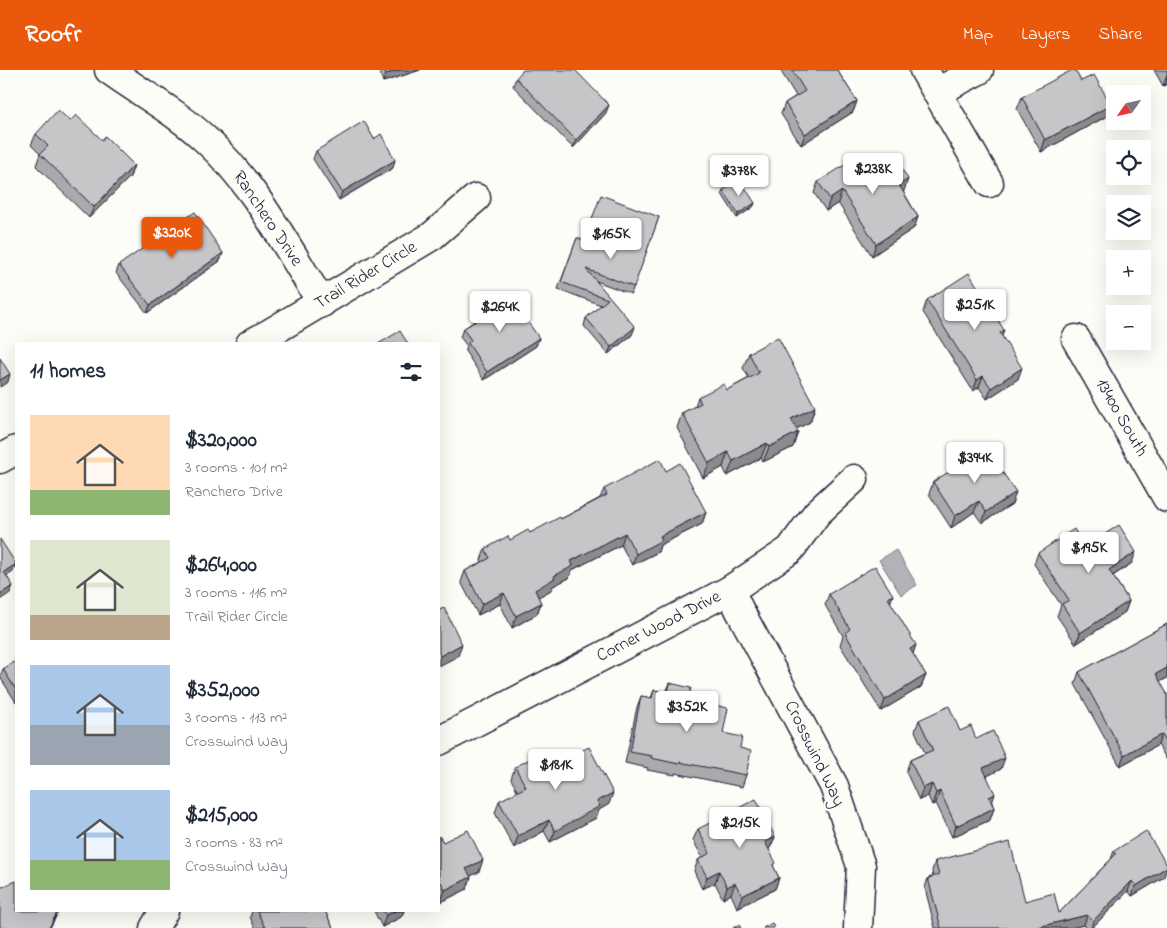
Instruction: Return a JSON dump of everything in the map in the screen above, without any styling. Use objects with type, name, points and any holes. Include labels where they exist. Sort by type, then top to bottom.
[{"type":"street","name":"Ranchero Drive","points":[[109,70],[184,122],[205,139],[238,174],[263,208],[322,303]]},
{"type":"street","points":[[979,70],[931,81],[989,183]]},
{"type":"street","name":"Trail Rider Circle","points":[[254,342],[432,236],[476,198]]},
{"type":"street","name":"13400 South","points":[[1076,339],[1167,498]]},
{"type":"street","points":[[0,460],[15,451]]},
{"type":"street","name":"Corner Wood Drive","points":[[440,740],[730,590],[790,550],[817,513],[854,479]]},
{"type":"street","name":"Crosswind Way","points":[[730,590],[744,620],[834,786],[861,866],[858,928]]},
{"type":"street","points":[[154,928],[163,912]]},
{"type":"shaded area","points":[[896,550],[917,585],[901,595],[879,560]]},
{"type":"building","points":[[385,70],[399,70],[386,74]]},
{"type":"building","points":[[523,70],[575,70],[609,105],[576,140],[516,78]]},
{"type":"building","points":[[792,70],[837,70],[857,101],[805,134],[785,103],[805,91]]},
{"type":"building","points":[[1075,70],[1081,81],[1094,75],[1106,96],[1106,108],[1045,140],[1022,97]]},
{"type":"building","points":[[58,110],[70,121],[76,115],[102,140],[105,136],[134,165],[94,207],[40,154],[48,146],[36,134]]},
{"type":"building","points":[[364,121],[374,139],[381,134],[395,160],[342,192],[316,151]]},
{"type":"building","points":[[862,154],[872,169],[893,155],[908,179],[899,185],[918,217],[876,244],[842,191],[830,199],[818,182]]},
{"type":"building","points":[[740,180],[755,203],[738,214],[723,190]]},
{"type":"building","points":[[601,195],[659,217],[634,287],[586,269],[635,327],[611,347],[586,318],[608,299],[561,282],[577,238],[584,240]]},
{"type":"building","points":[[195,212],[223,253],[150,305],[119,265]]},
{"type":"building","points":[[969,273],[1004,330],[1000,333],[1022,368],[991,388],[983,376],[977,380],[927,300]]},
{"type":"building","points":[[498,297],[502,303],[511,297],[539,338],[487,372],[468,343],[471,340],[463,329],[485,315],[481,309]]},
{"type":"building","points":[[400,331],[407,342],[381,342]]},
{"type":"building","points":[[778,337],[815,407],[791,419],[798,432],[769,447],[767,443],[733,461],[728,452],[709,463],[682,413],[701,403],[698,397],[724,384],[727,390],[759,373],[749,353]]},
{"type":"building","points":[[0,358],[10,374],[0,380]]},
{"type":"building","points":[[986,448],[1016,492],[986,512],[979,501],[955,516],[933,482]]},
{"type":"building","points":[[660,459],[666,471],[680,463],[706,512],[660,536],[662,540],[636,554],[625,533],[571,561],[573,566],[554,576],[555,578],[535,590],[541,603],[516,616],[504,593],[482,604],[465,571],[490,558],[485,549],[508,536],[510,540],[528,530],[530,533],[560,517],[561,519],[607,495],[604,489]]},
{"type":"building","points":[[1119,525],[1136,552],[1109,570],[1129,601],[1080,633],[1062,604],[1069,600],[1038,553],[1074,529],[1085,547]]},
{"type":"building","points":[[0,539],[15,565],[4,572],[13,586],[0,594]]},
{"type":"building","points":[[875,566],[893,595],[888,598],[916,645],[910,649],[926,675],[885,700],[845,633],[850,629],[829,594]]},
{"type":"building","points":[[444,608],[462,644],[440,656],[440,610]]},
{"type":"building","points":[[1167,624],[1167,668],[1156,674],[1167,694],[1167,742],[1162,734],[1124,755],[1079,672]]},
{"type":"building","points":[[15,662],[15,688],[3,669]]},
{"type":"building","points":[[670,683],[691,688],[688,700],[728,708],[723,733],[742,737],[740,748],[751,751],[746,775],[679,762],[679,764],[630,752],[641,696],[652,698],[654,690],[668,693]]},
{"type":"building","points":[[949,706],[960,731],[971,726],[976,739],[993,731],[1005,758],[983,768],[995,794],[989,797],[994,808],[956,826],[940,791],[936,793],[932,784],[923,788],[910,760],[933,750],[919,720]]},
{"type":"building","points":[[589,747],[613,793],[597,801],[600,806],[555,831],[549,820],[518,836],[499,801],[526,787],[515,767],[541,753],[548,766],[580,749],[581,751]]},
{"type":"building","points":[[756,799],[775,837],[765,842],[776,863],[773,865],[779,878],[742,896],[735,883],[727,887],[719,871],[707,877],[698,860],[710,853],[698,829]]},
{"type":"building","points":[[468,830],[483,860],[466,869],[471,877],[445,890],[440,882],[440,838],[443,842]]},
{"type":"building","points":[[1146,831],[1167,867],[1136,886],[1132,881],[1093,921],[1087,915],[1034,928],[941,928],[928,878],[939,875],[935,861],[1010,842],[1025,901],[1054,893],[1059,913],[1116,854],[1114,851]]},
{"type":"building","points":[[15,881],[15,912],[57,912],[49,928],[0,928],[0,888]]},
{"type":"building","points":[[257,912],[325,912],[333,928],[265,928]]},
{"type":"building","points":[[772,923],[774,928],[763,928]]}]
